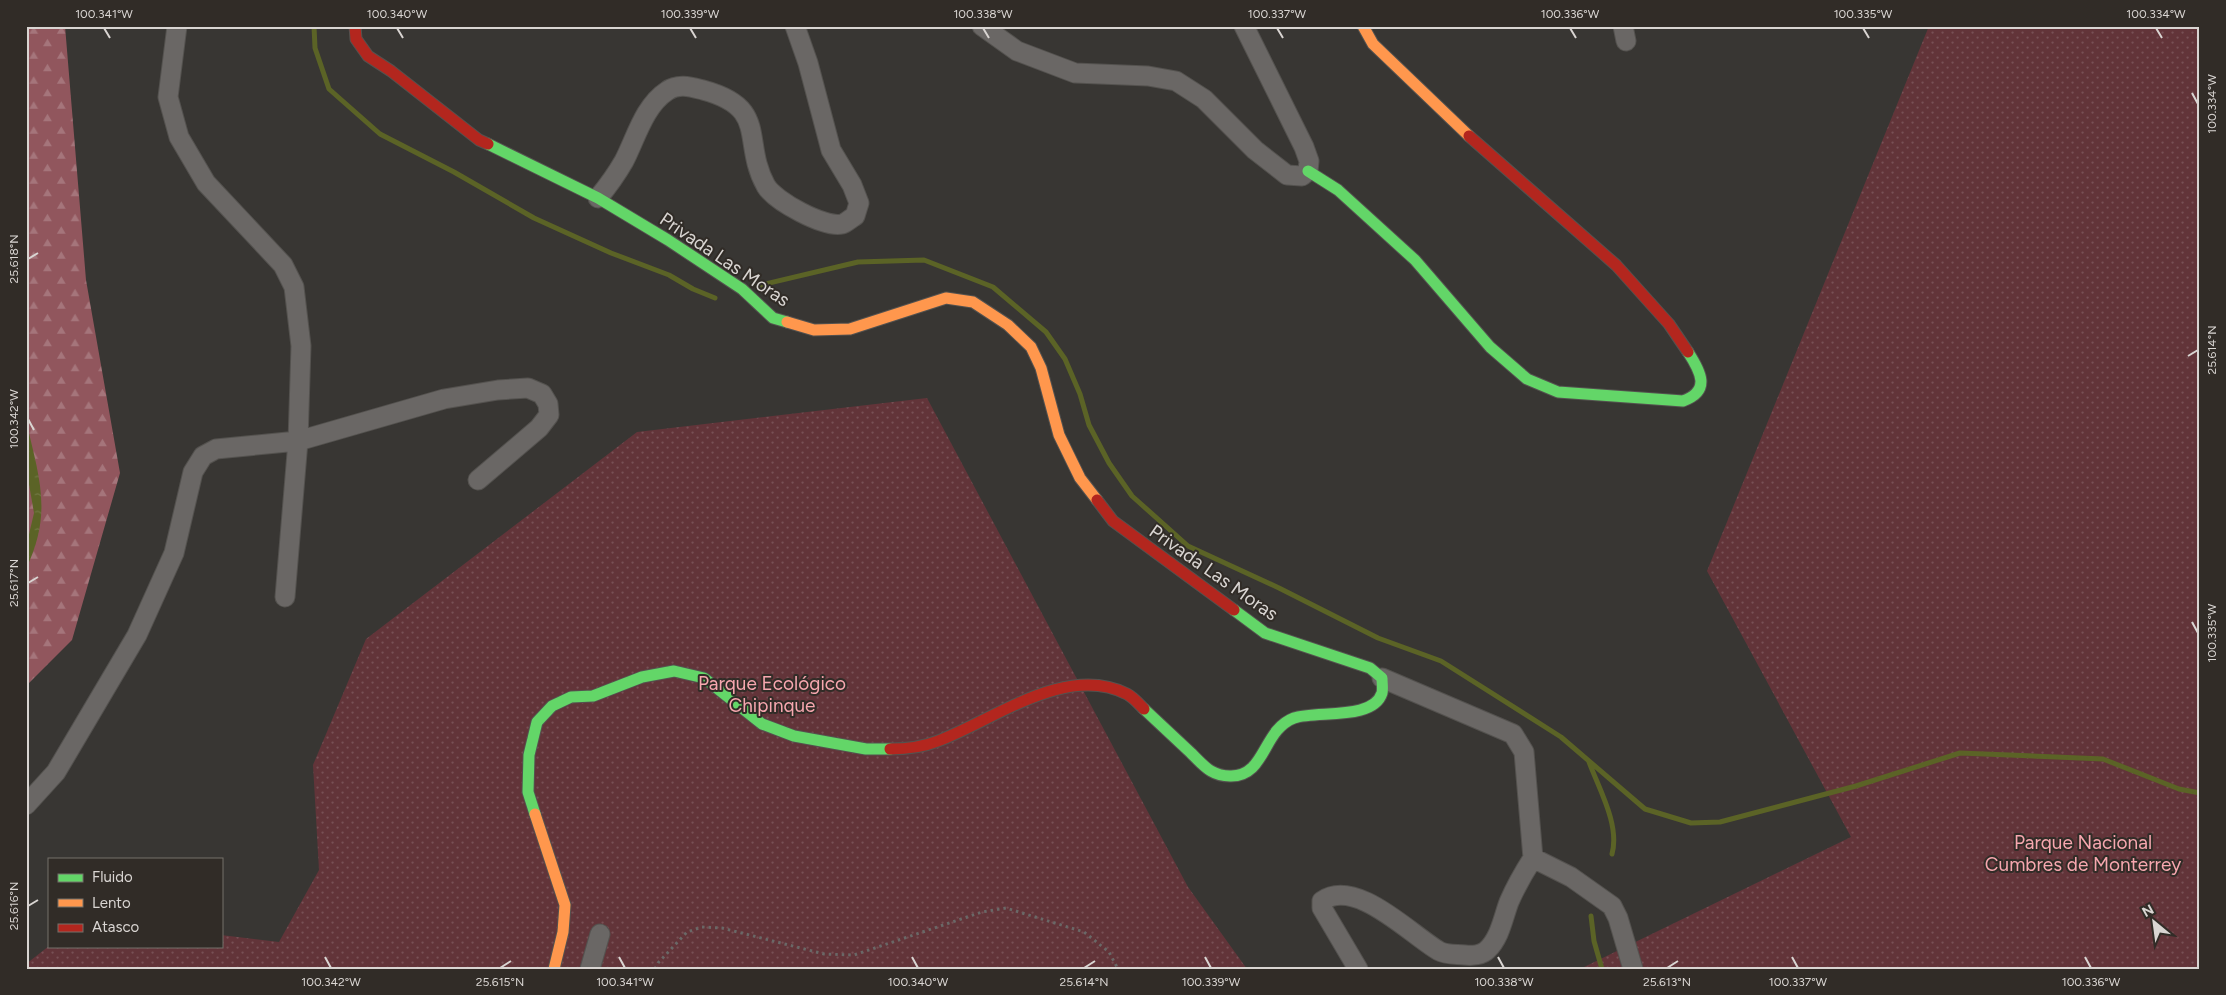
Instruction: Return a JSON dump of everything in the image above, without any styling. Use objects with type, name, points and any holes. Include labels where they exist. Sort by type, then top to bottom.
[{"type":"street","points":[[177,26],[168,97],[179,137],[206,183],[283,265],[294,286],[301,346],[298,441],[285,597]]},
{"type":"street","name":"Privada Las Moras","points":[[355,26],[356,39],[368,56],[391,71],[479,140],[598,198],[668,240],[742,289],[772,318],[814,330],[850,329],[946,298],[973,302],[1008,326],[1031,348],[1041,368],[1059,435],[1080,478],[1113,521],[1265,633],[1370,668],[1382,678]]},
{"type":"street","points":[[598,198],[612,182],[634,137],[656,100],[669,89],[686,85],[722,95],[741,108],[750,121],[763,178],[767,187],[780,201],[824,223],[842,224],[855,216],[859,203],[852,185],[831,150],[808,64],[795,26]]},
{"type":"street","points":[[982,26],[1017,51],[1075,73],[1148,76],[1176,81],[1204,99],[1255,150],[1287,175],[1302,176],[1308,171],[1309,161],[1304,147],[1244,26]]},
{"type":"street","points":[[1308,171],[1338,190],[1416,260],[1490,347],[1527,379],[1558,392],[1662,401],[1683,401],[1694,397],[1700,390],[1701,378],[1697,366],[1669,324],[1616,265],[1478,145],[1373,44],[1363,26]]},
{"type":"street","points":[[26,805],[56,772],[137,635],[174,553],[193,472],[202,456],[216,449],[298,441],[444,399],[498,390],[528,388],[542,394],[548,404],[548,415],[539,428],[478,480]]},
{"type":"street","points":[[554,969],[563,932],[565,905],[528,792],[529,755],[537,722],[552,706],[571,697],[593,696],[642,677],[674,671],[704,678],[762,724],[794,736],[866,749],[904,749],[937,742],[1040,694],[1073,684],[1099,685],[1128,694],[1210,771],[1224,777],[1240,775],[1256,765],[1270,735],[1282,723],[1297,716],[1336,714],[1370,707],[1380,700],[1385,690],[1382,678]]},
{"type":"street","points":[[1358,969],[1322,908],[1322,901],[1330,896],[1343,895],[1380,907],[1441,952],[1473,956],[1486,951],[1500,930],[1521,876],[1533,858],[1524,752],[1513,734],[1382,678]]},
{"type":"street","points":[[1533,858],[1571,876],[1612,906],[1618,918],[1633,969]]},
{"type":"street","points":[[590,969],[600,934]]},
{"type":"path","points":[[655,969],[658,963],[687,932],[702,927],[722,928],[824,954],[854,955],[982,912],[1006,908],[1084,932],[1109,952],[1118,969]]},
{"type":"green space","points":[[26,26],[65,26],[86,280],[120,473],[72,640],[26,686]]},
{"type":"green space","name":"Parque Nacional Cumbres de Monterrey","points":[[1929,26],[2200,26],[2200,969],[1580,969],[1851,837],[1707,571]]},
{"type":"green space","name":"Parque Ecológico Chipinque","points":[[927,398],[1188,887],[1247,969],[26,969],[26,964],[48,947],[222,948],[222,935],[279,942],[319,870],[313,765],[366,639],[637,432]]},
{"type":"water","points":[[26,420],[39,478],[41,512],[34,549],[26,569],[26,547],[34,513],[26,467]]},
{"type":"waterway","points":[[314,26],[315,48],[329,89],[380,134],[454,172],[534,218],[611,253],[669,275],[693,289],[715,298]]},
{"type":"waterway","points":[[761,285],[858,262],[924,260],[993,287],[1046,332],[1065,359],[1080,394],[1089,425],[1109,463],[1132,496],[1188,546],[1279,588],[1378,638],[1441,661],[1561,737],[1645,809],[1691,823],[1720,822],[1856,786],[1960,753],[2103,759],[2179,789],[2200,793]]},
{"type":"waterway","points":[[1589,762],[1611,819],[1614,843],[1612,854]]},
{"type":"waterway","points":[[1591,916],[1594,941],[1602,969]]},
{"type":"traffic: fast","points":[[488,144],[598,198],[668,240],[742,289],[773,318],[787,322]]},
{"type":"traffic: fast","points":[[1308,171],[1338,190],[1415,260],[1490,347],[1527,379],[1558,392],[1683,401],[1692,397],[1697,392],[1701,380],[1697,367],[1688,352]]},
{"type":"traffic: fast","points":[[1144,709],[1211,771],[1230,776],[1242,774],[1251,769],[1276,732],[1294,718],[1356,711],[1368,708],[1377,702],[1382,693],[1382,678],[1370,668],[1265,633],[1234,610]]},
{"type":"traffic: fast","points":[[535,814],[528,792],[529,755],[537,722],[552,706],[571,697],[593,696],[642,677],[674,671],[704,678],[762,724],[794,736],[866,749],[890,749]]},
{"type":"traffic: slow","points":[[1363,26],[1373,44],[1469,136]]},
{"type":"traffic: slow","points":[[787,322],[814,330],[850,329],[946,298],[973,302],[1008,325],[1031,347],[1041,368],[1059,435],[1080,478],[1097,500]]},
{"type":"traffic: slow","points":[[535,814],[565,905],[563,932],[554,969]]},
{"type":"traffic: jam","points":[[355,26],[356,39],[368,56],[391,71],[479,140],[488,144]]},
{"type":"traffic: jam","points":[[1469,136],[1616,265],[1669,324],[1688,352]]},
{"type":"traffic: jam","points":[[1097,500],[1113,521],[1234,610]]},
{"type":"traffic: jam","points":[[890,749],[902,749],[932,743],[960,732],[1031,698],[1055,690],[1080,685],[1104,686],[1127,694],[1144,709]]}]
